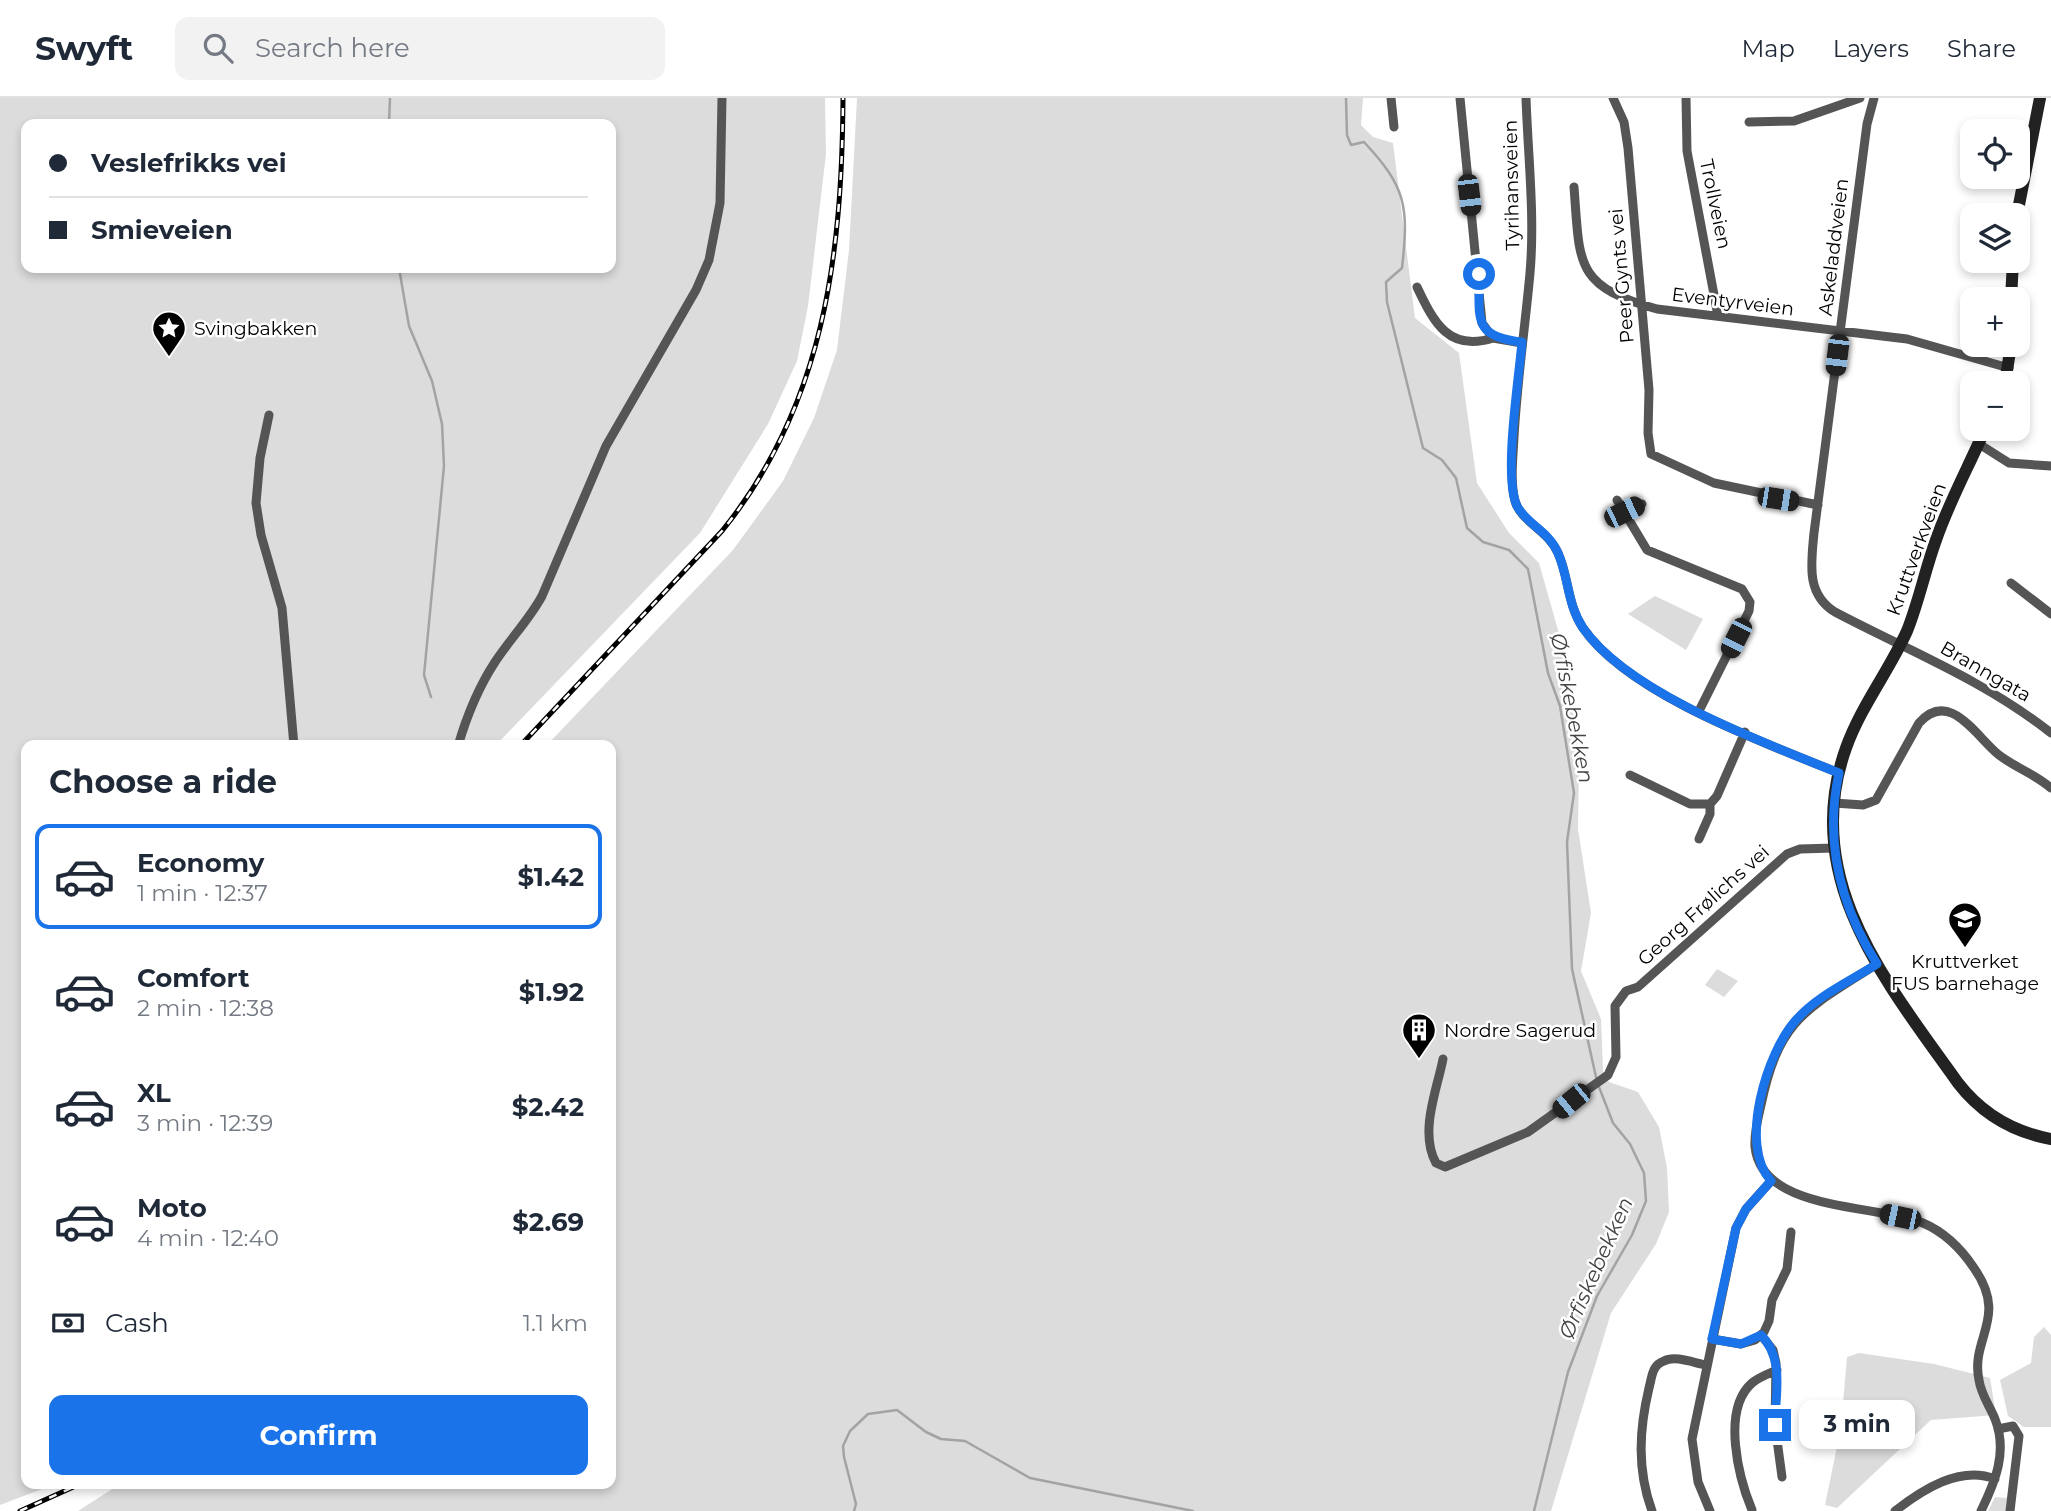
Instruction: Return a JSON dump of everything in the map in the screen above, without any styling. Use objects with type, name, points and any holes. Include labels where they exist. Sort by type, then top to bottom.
[{"type":"street","points":[[460,740],[472,703],[496,660],[531,617],[606,446],[696,290],[709,260],[720,203],[722,98]]},
{"type":"street","points":[[1391,98],[1394,127]]},
{"type":"street","points":[[1460,98],[1482,323],[1493,338]]},
{"type":"street","name":"Tyrihansveien","points":[[1526,98],[1531,244],[1512,480],[1516,504],[1525,518],[1544,531],[1559,556],[1566,590],[1583,628],[1623,667],[1671,698],[1699,711]]},
{"type":"street","name":"Peer Gynts vei","points":[[1613,98],[1622,117],[1627,138],[1649,390],[1648,433],[1651,454],[1714,484],[1818,505]]},
{"type":"street","name":"Trollveien","points":[[1686,98],[1687,151],[1718,316]]},
{"type":"street","points":[[1749,122],[1794,121],[1860,98]]},
{"type":"street","name":"Askeladdveien","points":[[1874,98],[1867,124],[1811,565],[1817,598],[1835,612],[1900,644]]},
{"type":"street","points":[[2019,203],[2040,98]]},
{"type":"street","name":"Eventyrveien","points":[[1574,187],[1580,254],[1590,277],[1640,304],[1916,341],[2009,368]]},
{"type":"street","points":[[1417,287],[1428,310],[1455,340],[1466,342],[1493,338],[1522,342]]},
{"type":"street","points":[[2008,371],[2010,357]]},
{"type":"street","points":[[269,415],[260,458],[256,503],[261,536],[282,608],[293,740]]},
{"type":"street","name":"Kruttverkveien","points":[[1980,441],[1936,538],[1900,644],[1855,725],[1839,773],[1834,803],[1834,848],[1847,907],[1877,964],[1951,1073],[1976,1105],[2016,1130],[2051,1139]]},
{"type":"street","points":[[1979,444],[2010,463],[2051,466]]},
{"type":"street","points":[[1617,500],[1647,550],[1742,589],[1750,602],[1749,611],[1699,711],[1839,773]]},
{"type":"street","points":[[1624,512],[1642,504]]},
{"type":"street","points":[[2011,583],[2051,614]]},
{"type":"street","name":"Branngata","points":[[1900,644],[1999,695],[2051,733]]},
{"type":"street","points":[[1834,803],[1863,805],[1876,800],[1919,723],[1926,716],[1941,711],[1963,718],[1999,755],[2051,788]]},
{"type":"street","points":[[1699,839],[1710,814],[1710,804],[1717,796],[1745,732]]},
{"type":"street","points":[[1630,775],[1690,804],[1710,804]]},
{"type":"street","name":"Georg Frølichs vei","points":[[1443,1059],[1433,1103],[1430,1146],[1436,1163],[1445,1167],[1528,1132],[1608,1075],[1617,1052],[1615,1006],[1626,991],[1638,987],[1787,854],[1800,849],[1834,848]]},
{"type":"street","points":[[1877,964],[1803,1013],[1775,1052],[1755,1138],[1760,1163],[1771,1181],[1785,1190],[1918,1221],[1941,1233],[1976,1270],[1988,1301],[1988,1326],[1979,1359],[1978,1376],[1998,1429],[2001,1458],[1982,1511]]},
{"type":"street","points":[[1710,1511],[1698,1482],[1692,1448],[1695,1419],[1736,1228],[1746,1209],[1771,1181]]},
{"type":"street","points":[[1712,1339],[1741,1344],[1761,1335],[1768,1325],[1772,1300],[1787,1269],[1791,1232]]},
{"type":"street","points":[[1761,1335],[1775,1355],[1775,1425],[1782,1477]]},
{"type":"street","points":[[1652,1511],[1643,1482],[1640,1451],[1643,1414],[1653,1371],[1658,1364],[1669,1359],[1706,1366]]},
{"type":"street","points":[[1752,1510],[1737,1461],[1738,1408],[1752,1383],[1777,1370]]},
{"type":"street","points":[[1998,1429],[2013,1426],[2019,1436],[2010,1511]]},
{"type":"street","points":[[1895,1511],[1923,1490],[1964,1475],[1977,1473],[1995,1479]]},
{"type":"shaded area","points":[[0,98],[825,98],[826,154],[808,306],[797,361],[768,424],[700,533],[501,740],[21,740],[21,1489],[42,1489],[0,1505]]},
{"type":"shaded area","points":[[857,98],[1363,98],[1361,125],[1373,137],[1393,143],[1415,318],[1459,353],[1477,483],[1509,533],[1539,563],[1571,676],[1579,767],[1578,829],[1591,913],[1581,971],[1601,1019],[1603,1071],[1609,1082],[1638,1092],[1659,1127],[1667,1168],[1669,1212],[1656,1244],[1611,1313],[1551,1511],[78,1511],[112,1489],[616,1489],[616,740],[552,740],[733,550],[783,481],[814,418],[837,350],[849,250]]},
{"type":"shaded area","points":[[1655,596],[1703,619],[1686,650],[1628,614]]},
{"type":"shaded area","points":[[1717,969],[1738,981],[1724,997],[1705,985]]},
{"type":"shaded area","points":[[2044,1327],[2051,1335],[2051,1427],[2024,1427],[2008,1416],[2000,1380],[2031,1363],[2034,1337]]},
{"type":"shaded area","points":[[1859,1353],[1934,1364],[1990,1378],[1996,1415],[1931,1420],[1837,1508],[1825,1505],[1841,1427],[1847,1357]]},
{"type":"shaded area","points":[[1995,1497],[2007,1498],[2006,1511],[1988,1511]]},
{"type":"waterway","points":[[389,119],[390,98]]},
{"type":"waterway","name":"Ørfiskebekken","points":[[1346,98],[1347,135],[1351,145],[1364,142],[1389,172],[1401,199],[1405,228],[1402,268],[1386,282],[1387,302],[1423,448],[1442,460],[1456,478],[1467,528],[1483,542],[1509,550],[1528,569],[1548,673],[1560,706],[1574,793],[1567,842],[1572,969],[1596,1077]]},
{"type":"waterway","points":[[400,273],[409,326],[432,381],[442,424],[444,466],[424,675],[431,697]]},
{"type":"waterway","name":"Ørfiskebekken","points":[[1534,1511],[1568,1372],[1597,1296],[1632,1235],[1646,1201],[1644,1173],[1630,1144],[1613,1123],[1599,1087]]},
{"type":"waterway","points":[[854,1511],[856,1504],[843,1446],[850,1431],[868,1414],[897,1410],[926,1432],[941,1439],[965,1441],[1030,1478],[1193,1511]]},
{"type":"railway","points":[[526,740],[722,531],[756,483],[784,432],[805,380],[831,271],[838,215],[843,98]]},
{"type":"railway","points":[[20,1511],[69,1489]]},
{"type":"place","name":"Svingbakken","points":[[169,358]]},
{"type":"place","name":"Kruttverket FUS barnehage","points":[[1965,949]]},
{"type":"place","name":"Nordre Sagerud","points":[[1419,1060]]},
{"type":"route","points":[[1479,274],[1480,313],[1485,330],[1493,338],[1522,342],[1513,452],[1512,480],[1516,504],[1525,518],[1544,531],[1553,544],[1563,570],[1566,590],[1583,628],[1623,667],[1671,698],[1839,773],[1833,821],[1838,872],[1851,918],[1877,964],[1811,1006],[1796,1019],[1775,1052],[1755,1138],[1760,1163],[1771,1181],[1746,1209],[1736,1228],[1712,1339],[1741,1344],[1761,1335],[1766,1340],[1776,1359],[1775,1425]]}]
